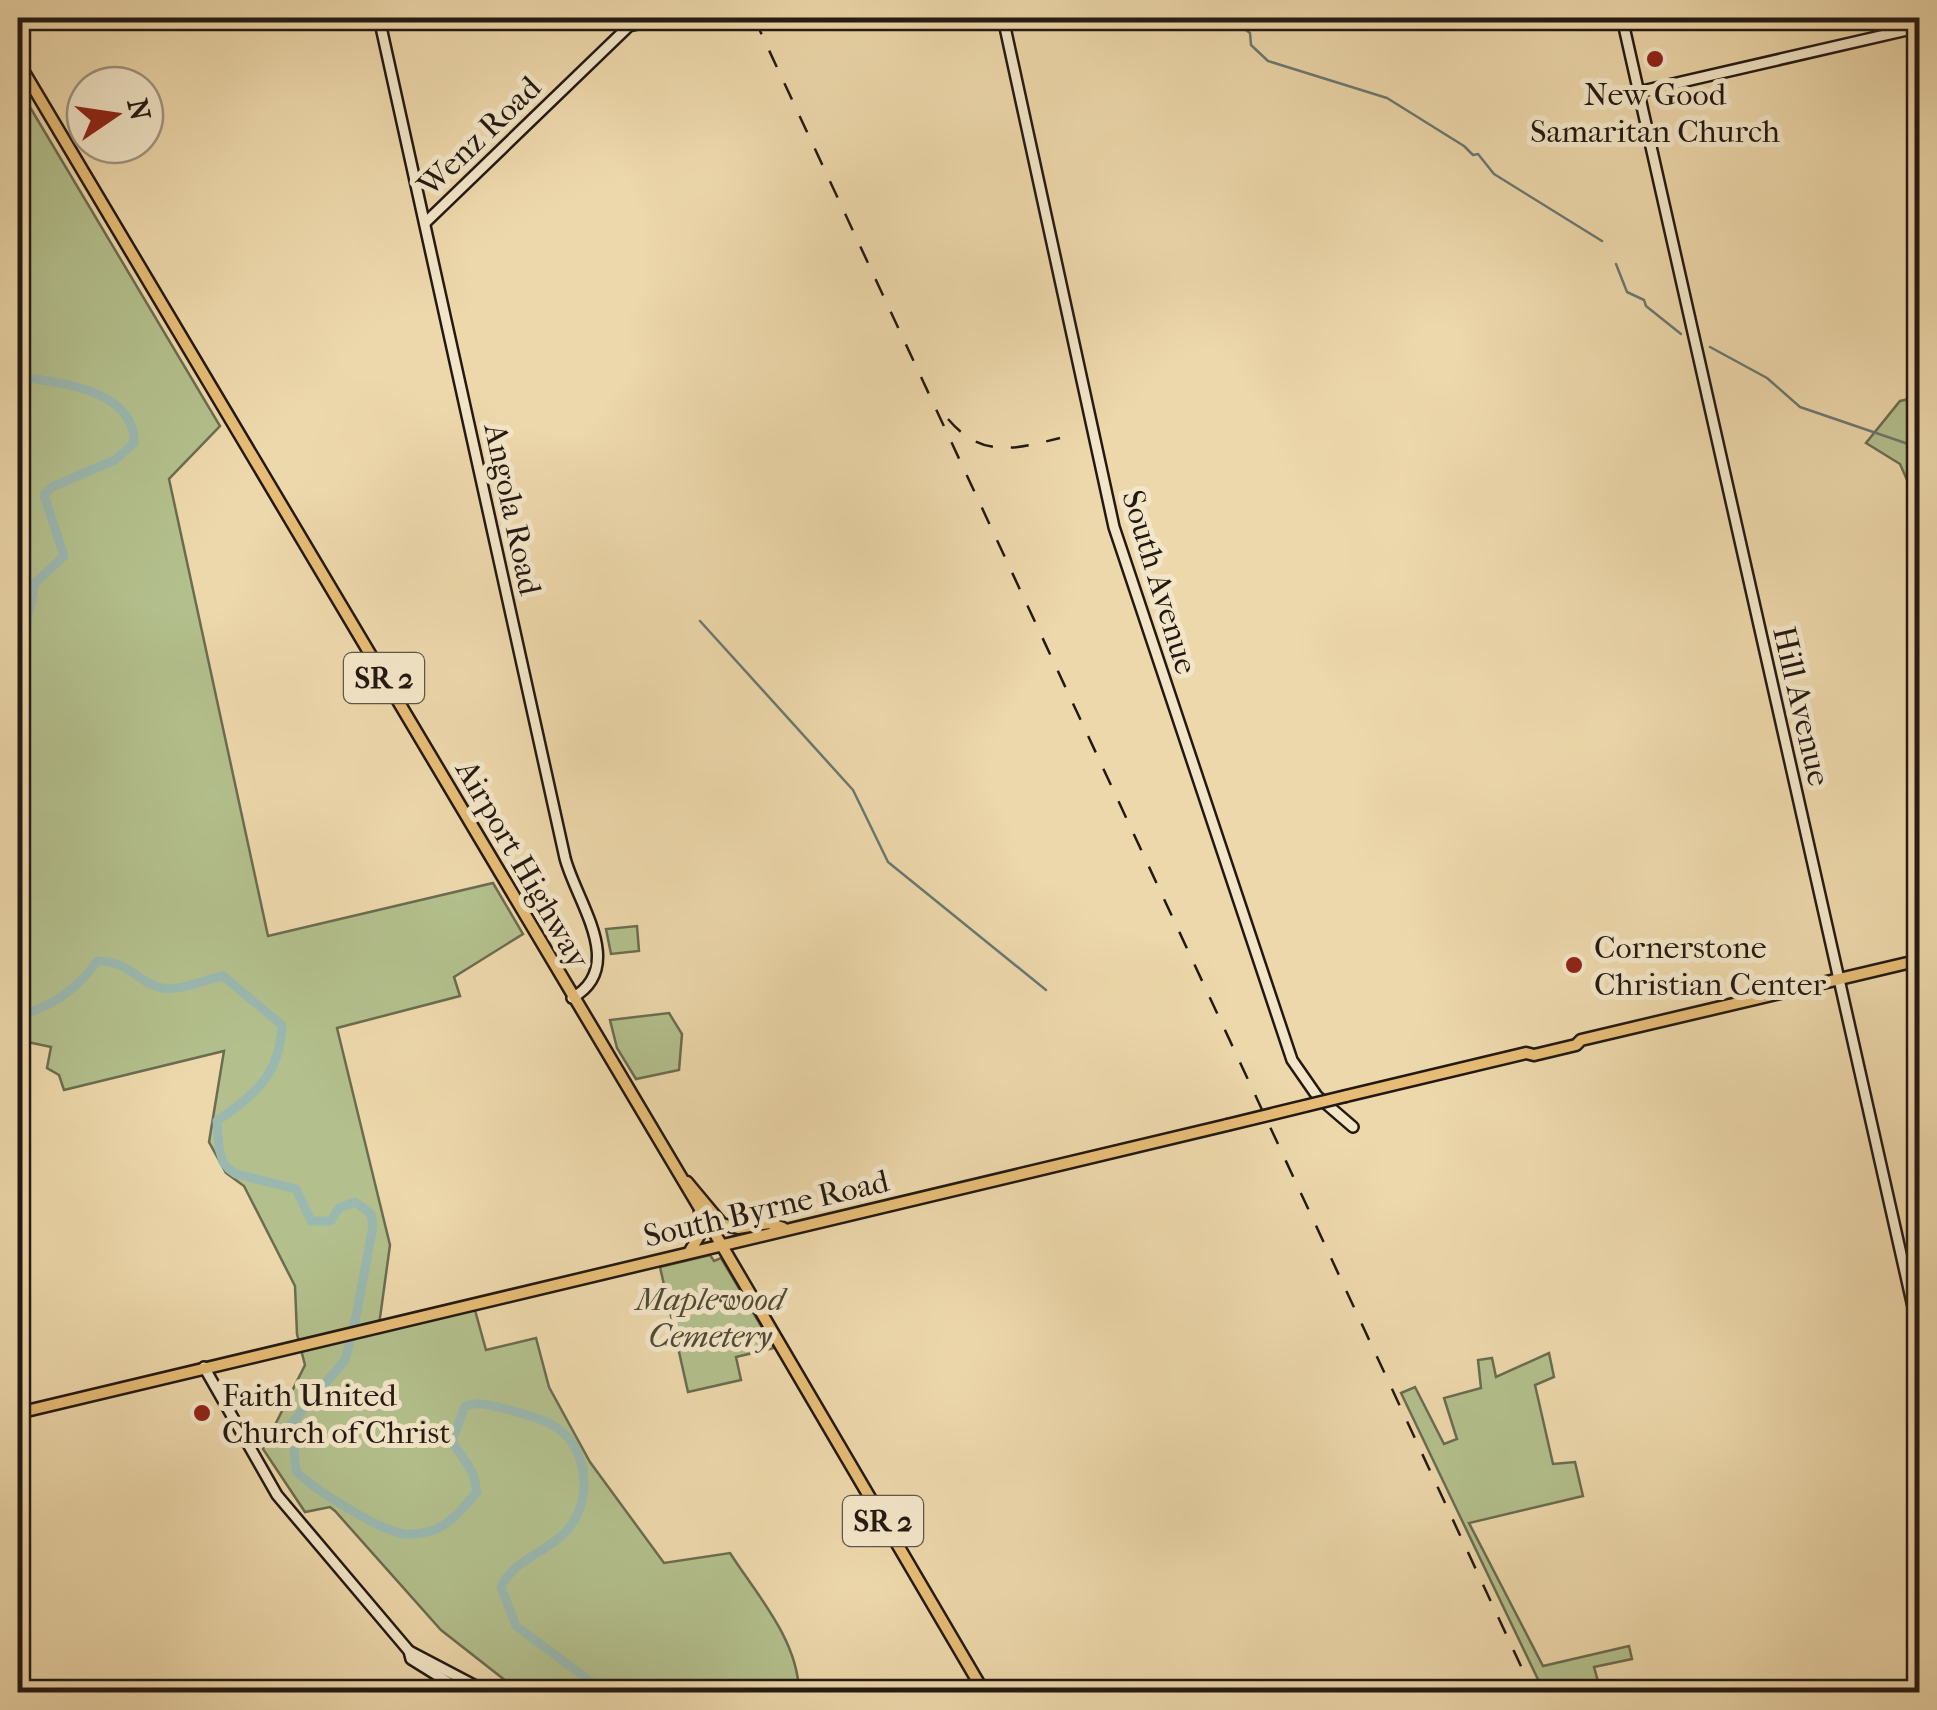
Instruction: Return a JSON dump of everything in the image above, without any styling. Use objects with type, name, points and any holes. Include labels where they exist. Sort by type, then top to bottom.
[{"type":"main road","name":"Airport Highway","points":[[18,62],[984,1692]]},
{"type":"main road","name":"South Byrne Road","points":[[18,1413],[1526,1053],[1532,1048],[1574,1038],[1581,1040],[1920,960]]},
{"type":"main road","points":[[679,1175],[722,1224],[738,1228],[769,1223],[788,1228]]},
{"type":"main road","points":[[689,1252],[700,1236],[700,1210]]},
{"type":"street","name":"Angola Road","points":[[380,18],[565,858],[598,944],[596,970],[584,992],[572,998]]},
{"type":"street","name":"Wenz Road","points":[[425,223],[629,26],[664,18]]},
{"type":"street","name":"South Avenue","points":[[1003,18],[1120,549],[1292,1060],[1314,1094],[1353,1128]]},
{"type":"street","name":"Hill Avenue","points":[[1623,21],[1920,1338]]},
{"type":"street","points":[[1638,88],[1920,27]]},
{"type":"street","points":[[204,1367],[277,1494],[412,1658],[464,1692]]},
{"type":"street","points":[[409,1651],[487,1692]]},
{"type":"green space","points":[[18,87],[220,426],[169,479],[268,936],[493,883],[523,934],[454,977],[460,996],[337,1028],[390,1245],[379,1325],[473,1303],[486,1350],[536,1338],[549,1387],[590,1462],[664,1563],[730,1553],[784,1636],[792,1654],[799,1692],[520,1692],[441,1630],[335,1511],[330,1507],[305,1512],[263,1449],[305,1365],[297,1334],[295,1286],[244,1186],[226,1173],[209,1142],[224,1051],[64,1090],[59,1075],[47,1068],[51,1047],[18,1040]]},
{"type":"green space","points":[[1920,397],[1919,507],[1900,464],[1866,443],[1900,401]]},
{"type":"green space","points":[[637,926],[639,951],[611,954],[606,929]]},
{"type":"green space","points":[[669,1013],[682,1034],[679,1070],[636,1079],[617,1048],[610,1020]]},
{"type":"green space","name":"Maplewood Cemetery","points":[[710,1255],[714,1261],[721,1258],[774,1348],[736,1357],[741,1380],[688,1392],[660,1267]]},
{"type":"green space","points":[[1549,1353],[1554,1377],[1535,1385],[1553,1464],[1575,1462],[1583,1496],[1469,1523],[1543,1666],[1629,1646],[1632,1659],[1594,1667],[1601,1692],[1544,1692],[1401,1393],[1415,1387],[1444,1444],[1457,1439],[1444,1398],[1481,1388],[1478,1360],[1492,1358],[1496,1377]]},
{"type":"waterway","points":[[1229,18],[1236,28],[1250,33],[1251,45],[1268,61],[1387,98],[1473,155],[1478,154],[1494,174],[1602,241]]},
{"type":"waterway","points":[[1616,264],[1627,292],[1644,300],[1646,306],[1681,334]]},
{"type":"waterway","points":[[1710,347],[1767,378],[1800,407],[1920,448]]},
{"type":"waterway","points":[[18,376],[72,386],[108,399],[122,410],[131,425],[134,443],[115,460],[52,487],[44,495],[64,556],[35,583],[18,664]]},
{"type":"waterway","points":[[700,621],[853,790],[888,862],[1046,990]]},
{"type":"waterway","points":[[18,1016],[62,996],[97,961],[126,968],[146,982],[170,989],[223,976],[282,1025],[271,1070],[254,1092],[217,1121],[223,1162],[236,1174],[296,1189],[311,1221],[331,1221],[339,1208],[355,1202],[371,1214],[373,1226],[345,1360],[292,1423],[296,1471],[332,1498],[381,1526],[405,1534],[421,1533],[448,1522],[477,1492],[473,1473],[452,1441],[465,1406],[482,1404],[510,1410],[560,1430],[575,1448],[583,1470],[583,1493],[577,1515],[561,1537],[517,1566],[501,1587],[516,1626],[605,1692]]},
{"type":"railway","points":[[754,18],[1533,1692]]},
{"type":"railway","points":[[948,419],[974,440],[1000,448],[1060,438]]},
{"type":"place","name":"New Good Samaritan Church","points":[[1655,59]]},
{"type":"place","name":"Cornerstone Christian Center","points":[[1574,965]]},
{"type":"place","name":"Faith United Church of Christ","points":[[202,1413]]}]
